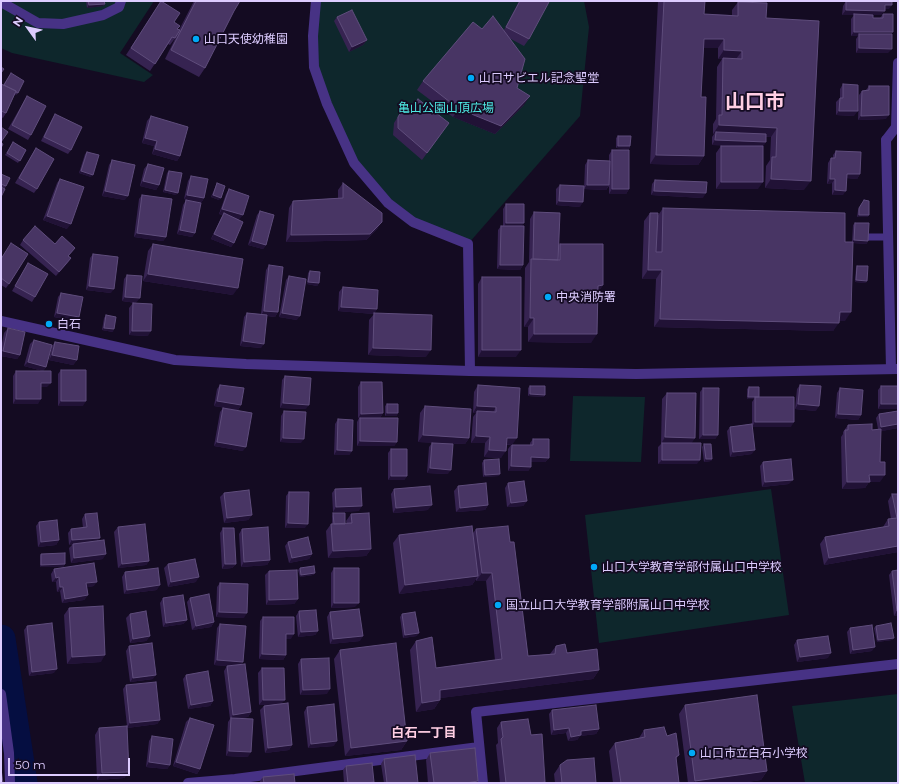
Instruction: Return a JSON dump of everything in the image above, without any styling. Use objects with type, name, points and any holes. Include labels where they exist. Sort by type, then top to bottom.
[{"type":"street","points":[[1,2],[38,24],[63,24],[103,15],[118,7],[121,1]]},
{"type":"street","points":[[316,1],[313,36],[314,68],[327,104],[354,163],[388,203],[413,222],[468,244],[470,371]]},
{"type":"street","points":[[1,321],[175,360],[470,371],[636,374],[894,369],[888,237],[886,140],[896,127],[898,63]]},
{"type":"street","points":[[483,783],[476,712],[898,664]]},
{"type":"street","points":[[1,694],[5,754],[10,783]]},
{"type":"street","points":[[188,783],[235,779],[479,747]]},
{"type":"lane","points":[[867,236],[888,237]]},
{"type":"green space","points":[[1,1],[154,1],[120,53],[153,75],[144,82],[12,53],[1,48]]},
{"type":"green space","name":"亀山公園山頂広場","points":[[316,1],[584,1],[589,27],[580,116],[468,244],[413,222],[354,163],[314,67]]},
{"type":"green space","points":[[573,396],[645,397],[641,462],[570,461]]},
{"type":"green space","points":[[771,489],[789,615],[599,643],[585,515]]},
{"type":"green space","points":[[898,694],[898,783],[805,783],[792,706]]},
{"type":"building","points":[[88,1],[104,1],[105,4],[89,5]]},
{"type":"building","points":[[161,1],[180,13],[174,22],[180,26],[177,29],[180,30],[175,38],[172,37],[155,64],[131,48]]},
{"type":"building","name":"山口天使幼稚園","points":[[196,1],[240,1],[205,68],[171,50]]},
{"type":"building","points":[[520,1],[549,2],[529,39],[506,27]]},
{"type":"building","points":[[664,1],[705,1],[704,14],[738,16],[738,2],[767,3],[766,18],[819,21],[811,181],[771,179],[772,157],[776,157],[777,128],[719,125],[719,115],[722,115],[723,58],[742,59],[742,51],[724,50],[724,39],[704,39],[701,97],[706,97],[704,156],[656,155]]},
{"type":"building","points":[[846,1],[892,1],[892,5],[885,5],[885,11],[846,10]]},
{"type":"building","points":[[352,10],[367,40],[352,47],[337,17]]},
{"type":"building","points":[[854,14],[873,15],[873,18],[883,18],[883,14],[893,14],[893,32],[854,32]]},
{"type":"building","name":"山口サビエル記念聖堂","points":[[493,16],[525,59],[517,88],[530,96],[501,126],[459,109],[423,81],[473,22],[482,29]]},
{"type":"building","points":[[859,34],[892,34],[892,49],[859,48]]},
{"type":"building","points":[[11,73],[24,81],[18,93],[4,85]]},
{"type":"building","points":[[1,84],[16,91],[6,113],[1,111]]},
{"type":"building","points":[[843,84],[858,85],[858,111],[839,111],[840,98],[843,98]]},
{"type":"building","points":[[869,86],[889,86],[889,115],[861,116],[862,91],[869,90]]},
{"type":"building","points":[[27,96],[46,106],[31,135],[12,125]]},
{"type":"building","points":[[418,99],[449,123],[427,153],[398,128],[398,117],[404,107],[410,110]]},
{"type":"building","points":[[55,114],[82,127],[71,150],[44,137]]},
{"type":"building","points":[[151,116],[188,127],[180,156],[155,149],[157,141],[145,138]]},
{"type":"building","points":[[1,127],[8,132],[1,142]]},
{"type":"building","points":[[716,132],[766,134],[766,142],[715,140]]},
{"type":"building","points":[[618,136],[631,136],[630,146],[618,146]]},
{"type":"building","points":[[13,142],[26,150],[20,161],[7,153]]},
{"type":"building","points":[[721,146],[763,146],[763,182],[721,182]]},
{"type":"building","points":[[36,148],[54,159],[37,189],[19,178]]},
{"type":"building","points":[[612,150],[629,150],[629,189],[612,189]]},
{"type":"building","points":[[836,151],[861,152],[860,174],[847,174],[846,191],[835,190],[835,179],[830,179],[831,158],[835,158]]},
{"type":"building","points":[[87,152],[99,155],[93,175],[81,171]]},
{"type":"building","points":[[112,160],[135,165],[128,196],[105,191]]},
{"type":"building","points":[[588,160],[610,161],[609,185],[587,185]]},
{"type":"building","points":[[148,164],[164,168],[159,185],[143,181]]},
{"type":"building","points":[[169,171],[182,173],[178,193],[165,190]]},
{"type":"building","points":[[1,174],[10,178],[6,186],[1,184]]},
{"type":"building","points":[[191,176],[208,179],[204,198],[187,195]]},
{"type":"building","points":[[60,179],[84,187],[71,224],[47,216]]},
{"type":"building","points":[[655,180],[707,182],[706,193],[654,191]]},
{"type":"building","points":[[217,183],[225,186],[221,198],[213,195]]},
{"type":"building","points":[[343,183],[382,213],[382,222],[370,234],[291,235],[293,201],[343,198]]},
{"type":"building","points":[[560,185],[584,186],[583,202],[559,201]]},
{"type":"building","points":[[1,187],[5,189],[1,197]]},
{"type":"building","points":[[229,189],[249,196],[243,215],[222,209]]},
{"type":"building","points":[[142,195],[172,199],[166,237],[137,233]]},
{"type":"building","points":[[186,200],[201,203],[195,233],[180,230]]},
{"type":"building","points":[[864,200],[869,201],[869,215],[859,215],[859,208]]},
{"type":"building","points":[[506,204],[524,204],[524,223],[506,223]]},
{"type":"building","points":[[663,208],[845,213],[845,242],[853,242],[851,312],[840,312],[839,323],[660,319],[662,270],[648,270],[650,213],[658,213],[656,252],[662,252]]},
{"type":"building","points":[[260,211],[274,215],[266,245],[252,241]]},
{"type":"building","points":[[534,212],[560,213],[558,260],[533,259]]},
{"type":"building","points":[[224,213],[243,222],[234,243],[214,234]]},
{"type":"building","points":[[855,223],[869,223],[868,241],[854,240]]},
{"type":"building","points":[[35,226],[55,244],[62,236],[75,248],[68,256],[71,258],[59,272],[23,240]]},
{"type":"building","points":[[501,226],[524,226],[523,265],[500,265]]},
{"type":"building","points":[[11,243],[28,254],[9,284],[1,278],[1,259]]},
{"type":"building","points":[[153,244],[243,259],[238,288],[148,274]]},
{"type":"building","points":[[560,244],[603,244],[603,285],[598,286],[597,334],[534,334],[534,318],[530,318],[531,259],[560,260]]},
{"type":"building","points":[[93,254],[118,257],[114,289],[89,286]]},
{"type":"building","points":[[28,263],[48,274],[35,297],[15,286]]},
{"type":"building","points":[[269,265],[283,267],[278,312],[264,311]]},
{"type":"building","points":[[857,266],[868,266],[867,281],[856,280]]},
{"type":"building","points":[[310,271],[320,272],[319,283],[308,282]]},
{"type":"building","points":[[127,275],[142,276],[140,298],[125,297]]},
{"type":"building","points":[[289,276],[306,279],[300,316],[282,313]]},
{"type":"building","points":[[482,277],[521,277],[521,350],[482,350]]},
{"type":"building","points":[[343,287],[378,290],[377,309],[341,307]]},
{"type":"building","points":[[61,293],[83,297],[79,317],[57,313]]},
{"type":"building","points":[[133,303],[152,304],[151,331],[132,331]]},
{"type":"building","points":[[247,313],[267,315],[264,344],[243,341]]},
{"type":"building","points":[[374,313],[432,315],[431,350],[373,348]]},
{"type":"building","points":[[106,315],[116,317],[114,329],[104,328]]},
{"type":"building","points":[[8,328],[25,332],[20,355],[3,351]]},
{"type":"building","points":[[34,340],[52,345],[46,367],[28,362]]},
{"type":"building","points":[[55,342],[79,346],[77,360],[52,355]]},
{"type":"building","points":[[61,370],[86,370],[86,401],[61,401]]},
{"type":"building","points":[[16,371],[51,371],[51,383],[41,383],[41,399],[16,399]]},
{"type":"building","points":[[285,376],[311,378],[309,405],[283,403]]},
{"type":"building","points":[[361,382],[382,382],[383,413],[361,414]]},
{"type":"building","points":[[220,385],[244,388],[241,405],[217,401]]},
{"type":"building","points":[[478,385],[520,388],[517,438],[507,438],[506,451],[489,450],[490,437],[476,436],[477,411],[496,412],[496,407],[477,406]]},
{"type":"building","points":[[800,385],[821,386],[819,406],[798,404]]},
{"type":"building","points":[[530,386],[545,386],[545,395],[530,394]]},
{"type":"building","points":[[881,386],[898,386],[898,404],[881,404]]},
{"type":"building","points":[[749,387],[759,387],[759,397],[748,397]]},
{"type":"building","points":[[703,388],[719,388],[718,435],[703,435]]},
{"type":"building","points":[[840,388],[863,390],[861,415],[838,414]]},
{"type":"building","points":[[667,393],[696,393],[695,438],[665,437]]},
{"type":"building","points":[[755,397],[794,397],[794,422],[755,422]]},
{"type":"building","points":[[387,404],[398,404],[398,413],[387,413]]},
{"type":"building","points":[[425,406],[471,409],[469,438],[423,435]]},
{"type":"building","points":[[223,408],[252,413],[246,447],[217,442]]},
{"type":"building","points":[[284,411],[306,412],[304,439],[283,438]]},
{"type":"building","points":[[898,411],[898,424],[881,427],[879,414]]},
{"type":"building","points":[[360,418],[398,418],[397,442],[360,441]]},
{"type":"building","points":[[338,419],[353,420],[352,451],[337,450]]},
{"type":"building","points":[[752,424],[755,450],[733,452],[730,427]]},
{"type":"building","points":[[872,424],[872,430],[881,429],[880,462],[885,462],[885,475],[869,475],[870,482],[847,482],[845,430],[848,430],[848,425]]},
{"type":"building","points":[[533,439],[549,439],[549,458],[531,457],[531,467],[511,466],[512,445],[533,445]]},
{"type":"building","points":[[432,443],[453,444],[451,470],[430,468]]},
{"type":"building","points":[[662,443],[701,443],[700,460],[662,460]]},
{"type":"building","points":[[704,444],[711,444],[712,459],[706,459]]},
{"type":"building","points":[[391,449],[407,449],[407,476],[391,476]]},
{"type":"building","points":[[499,459],[500,474],[485,475],[484,460]]},
{"type":"building","points":[[791,459],[793,480],[765,482],[763,462]]},
{"type":"building","points":[[524,481],[527,501],[511,503],[508,483]]},
{"type":"building","points":[[486,483],[488,505],[460,508],[458,486]]},
{"type":"building","points":[[430,486],[432,505],[396,508],[394,489]]},
{"type":"building","points":[[361,488],[362,506],[336,507],[335,489]]},
{"type":"building","points":[[249,490],[252,515],[227,518],[224,493]]},
{"type":"building","points":[[289,492],[309,492],[308,524],[288,523]]},
{"type":"building","points":[[892,494],[898,494],[898,546],[829,558],[825,537],[889,526],[888,519],[897,518]]},
{"type":"building","points":[[97,513],[100,538],[72,540],[71,529],[87,527],[85,514]]},
{"type":"building","points":[[333,513],[345,513],[345,524],[334,524]]},
{"type":"building","points":[[369,513],[371,549],[333,551],[331,524],[352,523],[351,514]]},
{"type":"building","points":[[57,520],[59,540],[41,542],[39,522]]},
{"type":"building","points":[[145,524],[149,561],[122,564],[118,527]]},
{"type":"building","points":[[472,526],[478,576],[405,585],[399,535]]},
{"type":"building","points":[[508,526],[510,542],[514,542],[528,656],[555,654],[556,646],[565,644],[567,653],[597,649],[599,670],[440,690],[440,700],[422,703],[416,641],[432,637],[436,668],[502,659],[492,573],[482,573],[476,529]]},
{"type":"building","points":[[268,527],[270,560],[244,562],[242,529]]},
{"type":"building","points":[[223,528],[234,528],[236,564],[225,564]]},
{"type":"building","points":[[308,537],[312,554],[292,558],[288,542]]},
{"type":"building","points":[[104,540],[106,554],[74,558],[73,544]]},
{"type":"building","points":[[65,553],[65,564],[41,565],[41,554]]},
{"type":"building","points":[[195,559],[199,577],[171,582],[168,564]]},
{"type":"building","points":[[94,563],[97,582],[86,583],[88,595],[65,599],[63,587],[60,587],[59,577],[56,578],[54,569]]},
{"type":"building","points":[[314,566],[315,573],[301,575],[300,568]]},
{"type":"building","points":[[158,568],[160,585],[127,590],[125,572]]},
{"type":"building","points":[[334,568],[359,568],[359,603],[334,603]]},
{"type":"building","points":[[297,570],[298,599],[269,600],[269,571]]},
{"type":"building","points":[[898,570],[898,611],[897,611],[892,571]]},
{"type":"building","points":[[220,583],[248,584],[247,613],[219,612]]},
{"type":"building","points":[[209,594],[214,622],[196,626],[190,598]]},
{"type":"building","points":[[183,595],[187,620],[166,623],[163,598]]},
{"type":"building","points":[[103,606],[105,655],[72,657],[69,608]]},
{"type":"building","points":[[359,609],[363,636],[333,639],[330,612]]},
{"type":"building","points":[[316,610],[318,631],[301,632],[299,611]]},
{"type":"building","points":[[146,611],[150,636],[133,639],[130,614]]},
{"type":"building","points":[[415,612],[419,633],[405,635],[402,614]]},
{"type":"building","points":[[263,617],[294,617],[294,634],[286,634],[286,655],[262,654]]},
{"type":"building","points":[[52,623],[57,669],[32,672],[27,626]]},
{"type":"building","points":[[891,623],[894,638],[878,640],[876,626]]},
{"type":"building","points":[[220,624],[246,626],[243,662],[217,660]]},
{"type":"building","points":[[872,625],[875,647],[853,650],[850,628]]},
{"type":"building","points":[[828,636],[831,653],[800,657],[797,640]]},
{"type":"building","points":[[152,643],[156,675],[133,678],[129,646]]},
{"type":"building","points":[[396,643],[407,741],[351,748],[340,650]]},
{"type":"building","points":[[329,658],[330,689],[303,690],[301,659]]},
{"type":"building","points":[[245,664],[251,712],[233,715],[227,666]]},
{"type":"building","points":[[262,668],[284,668],[285,700],[263,700]]},
{"type":"building","points":[[208,671],[213,701],[191,705],[186,675]]},
{"type":"building","points":[[156,682],[160,720],[130,723],[126,685]]},
{"type":"building","points":[[757,695],[767,771],[695,781],[685,705]]},
{"type":"building","points":[[288,703],[292,745],[268,748],[264,706]]},
{"type":"building","points":[[334,704],[337,741],[311,744],[307,707]]},
{"type":"building","points":[[596,705],[599,729],[581,731],[581,735],[571,737],[569,728],[554,730],[552,710]]},
{"type":"building","points":[[190,718],[214,725],[200,769],[176,762]]},
{"type":"building","points":[[231,718],[253,719],[251,752],[229,751]]},
{"type":"building","points":[[528,719],[531,735],[542,734],[545,782],[506,783],[501,739],[503,737],[501,722]]},
{"type":"building","points":[[127,726],[129,772],[102,773],[99,728]]},
{"type":"building","points":[[664,727],[667,736],[676,733],[679,755],[676,757],[679,783],[621,783],[615,743],[645,737],[644,730]]},
{"type":"building","points":[[152,736],[173,739],[170,765],[149,762]]},
{"type":"building","points":[[475,748],[478,781],[466,783],[434,783],[430,753]]},
{"type":"building","points":[[415,755],[418,783],[387,783],[384,759]]},
{"type":"building","points":[[594,758],[596,783],[562,783],[560,765],[567,760]]},
{"type":"building","points":[[372,763],[374,782],[348,783],[346,766]]},
{"type":"building","points":[[1,769],[3,783],[1,783]]},
{"type":"building","points":[[294,774],[295,783],[264,783],[263,777]]},
{"type":"waterway","points":[[1,639],[23,783]]},
{"type":"place","name":"山口天使幼稚園","points":[[196,39]]},
{"type":"place","name":"山口サビエル記念聖堂","points":[[471,78]]},
{"type":"place","name":"中央消防署","points":[[548,297]]},
{"type":"place","name":"白石","points":[[49,324]]},
{"type":"place","name":"山口大学教育学部付属山口中学校","points":[[594,567]]},
{"type":"place","name":"国立山口大学教育学部附属山口中学校","points":[[498,605]]},
{"type":"place","name":"山口市立白石小学校","points":[[692,753]]},
{"type":"district","name":"山口市","points":[[755,102]]},
{"type":"district","name":"白石一丁目","points":[[424,733]]}]
